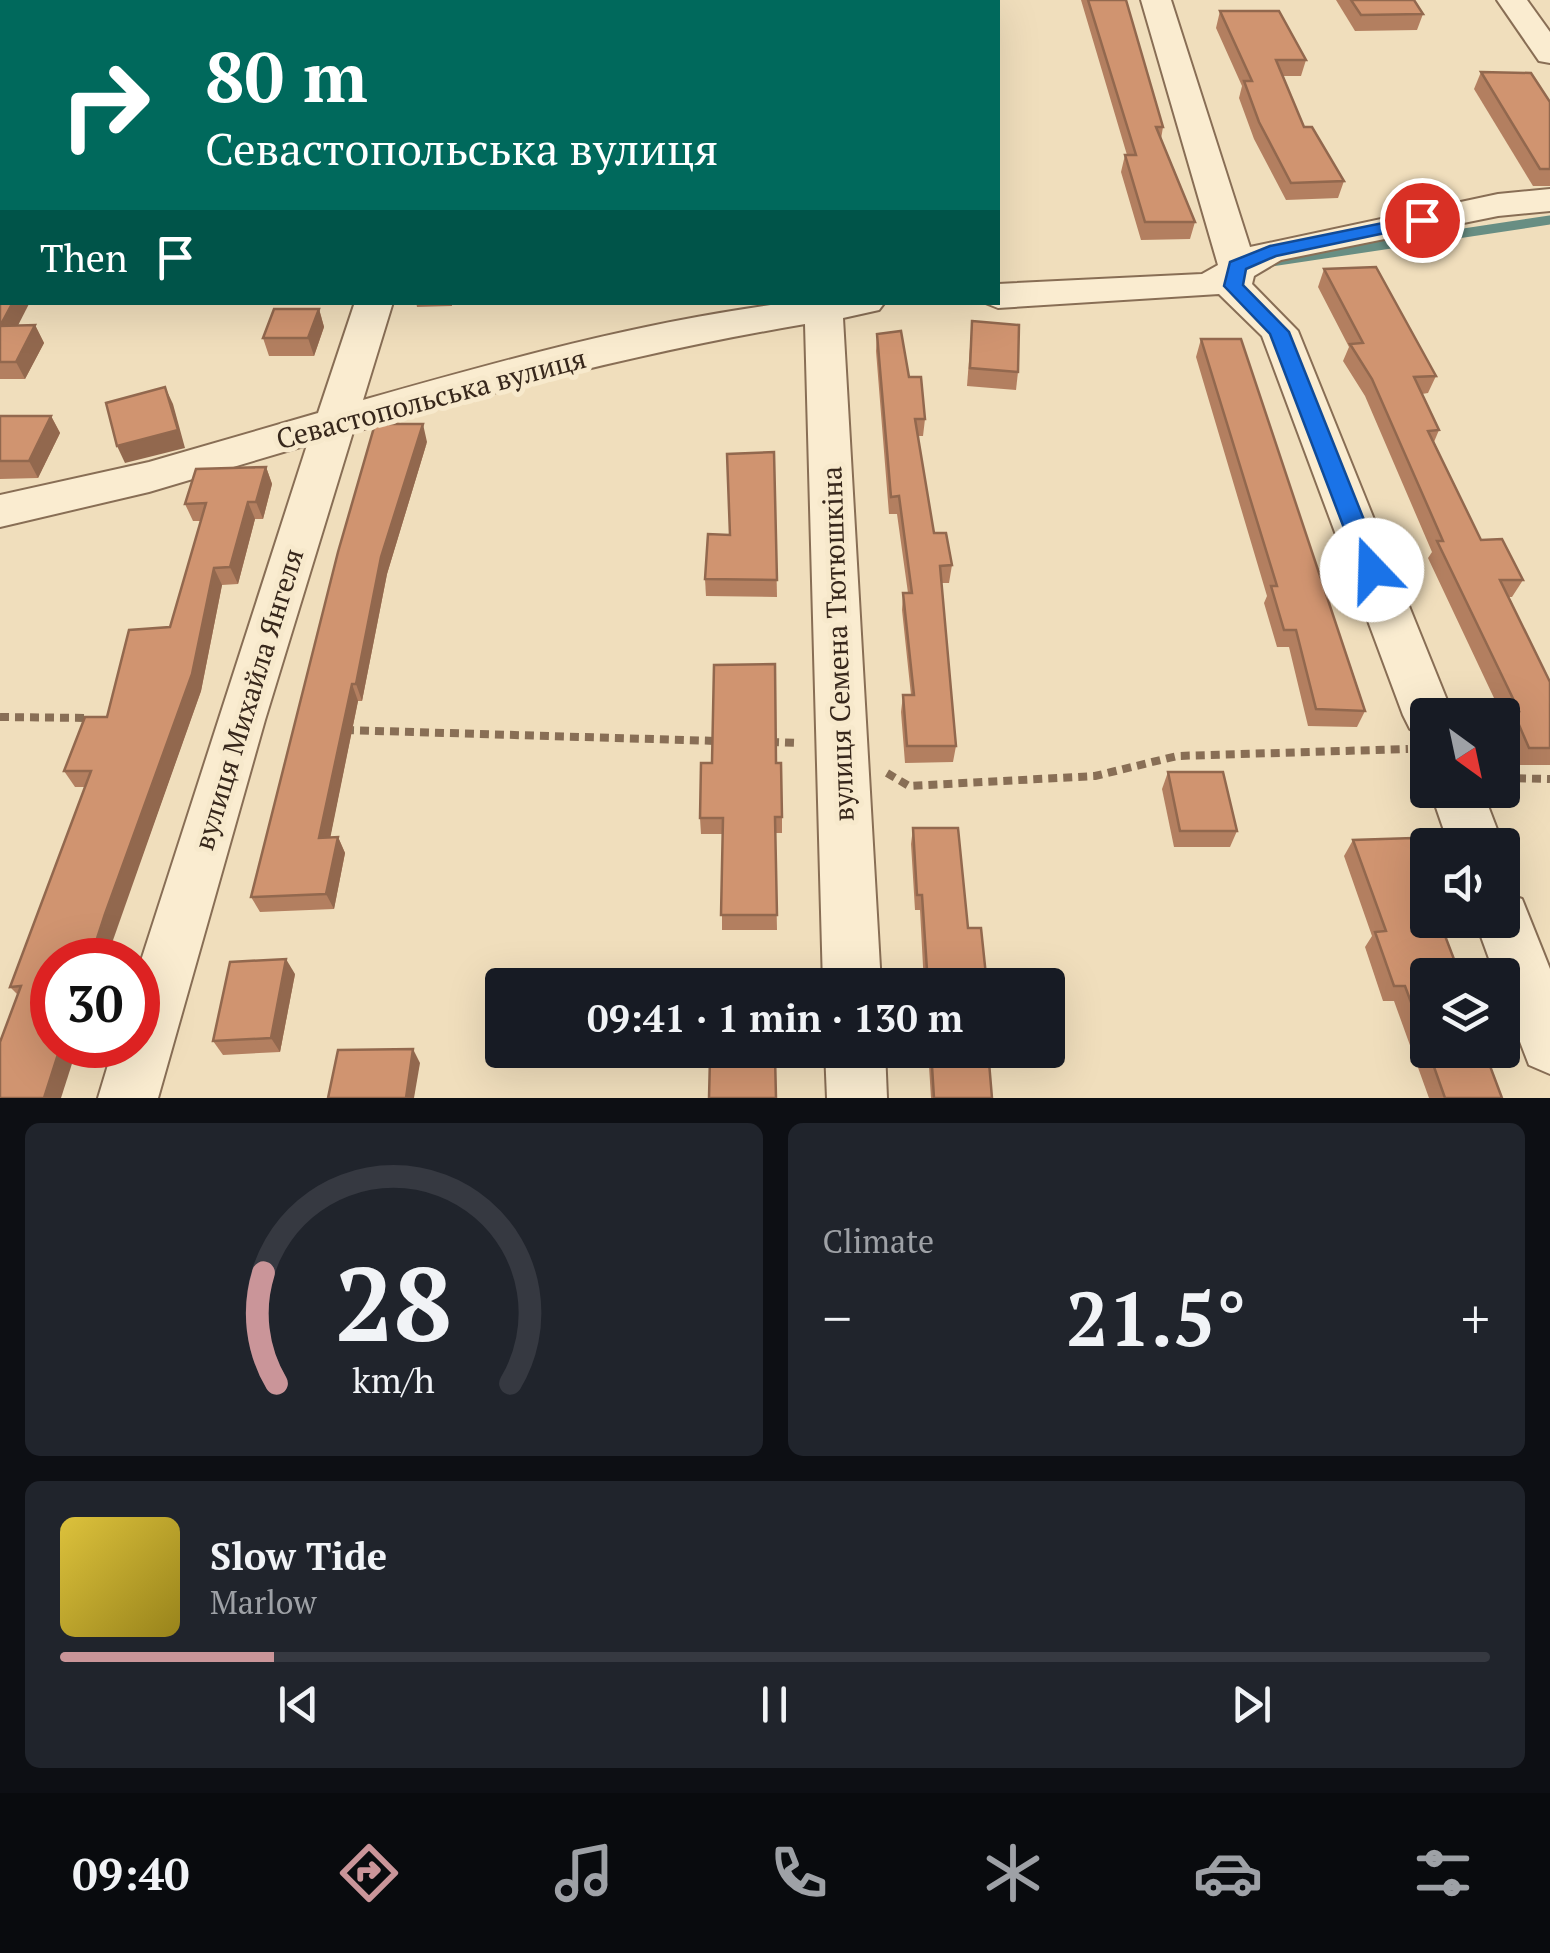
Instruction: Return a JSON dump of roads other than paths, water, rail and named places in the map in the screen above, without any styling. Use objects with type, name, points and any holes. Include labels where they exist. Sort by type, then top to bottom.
[{"type":"street","points":[[1156,0],[1237,266],[1233,286],[1279,332],[1421,698]]},
{"type":"street","points":[[1512,0],[1550,54]]},
{"type":"street","points":[[1000,296],[1210,285],[1237,266],[1270,251],[1498,205],[1550,200]]},
{"type":"street","name":"вулиця Михайла Янгеля","points":[[128,1098],[240,720],[373,305]]},
{"type":"street","name":"Севастопольська вулиця","points":[[0,511],[149,477],[471,383],[715,326],[838,306]]},
{"type":"street","name":"вулиця Семена Тютюшкіна","points":[[838,306],[841,744],[851,968]]},
{"type":"street","points":[[1510,938],[1550,1044]]},
{"type":"street","points":[[856,1068],[857,1098]]},
{"type":"waterway","points":[[1265,263],[1550,220]]}]
